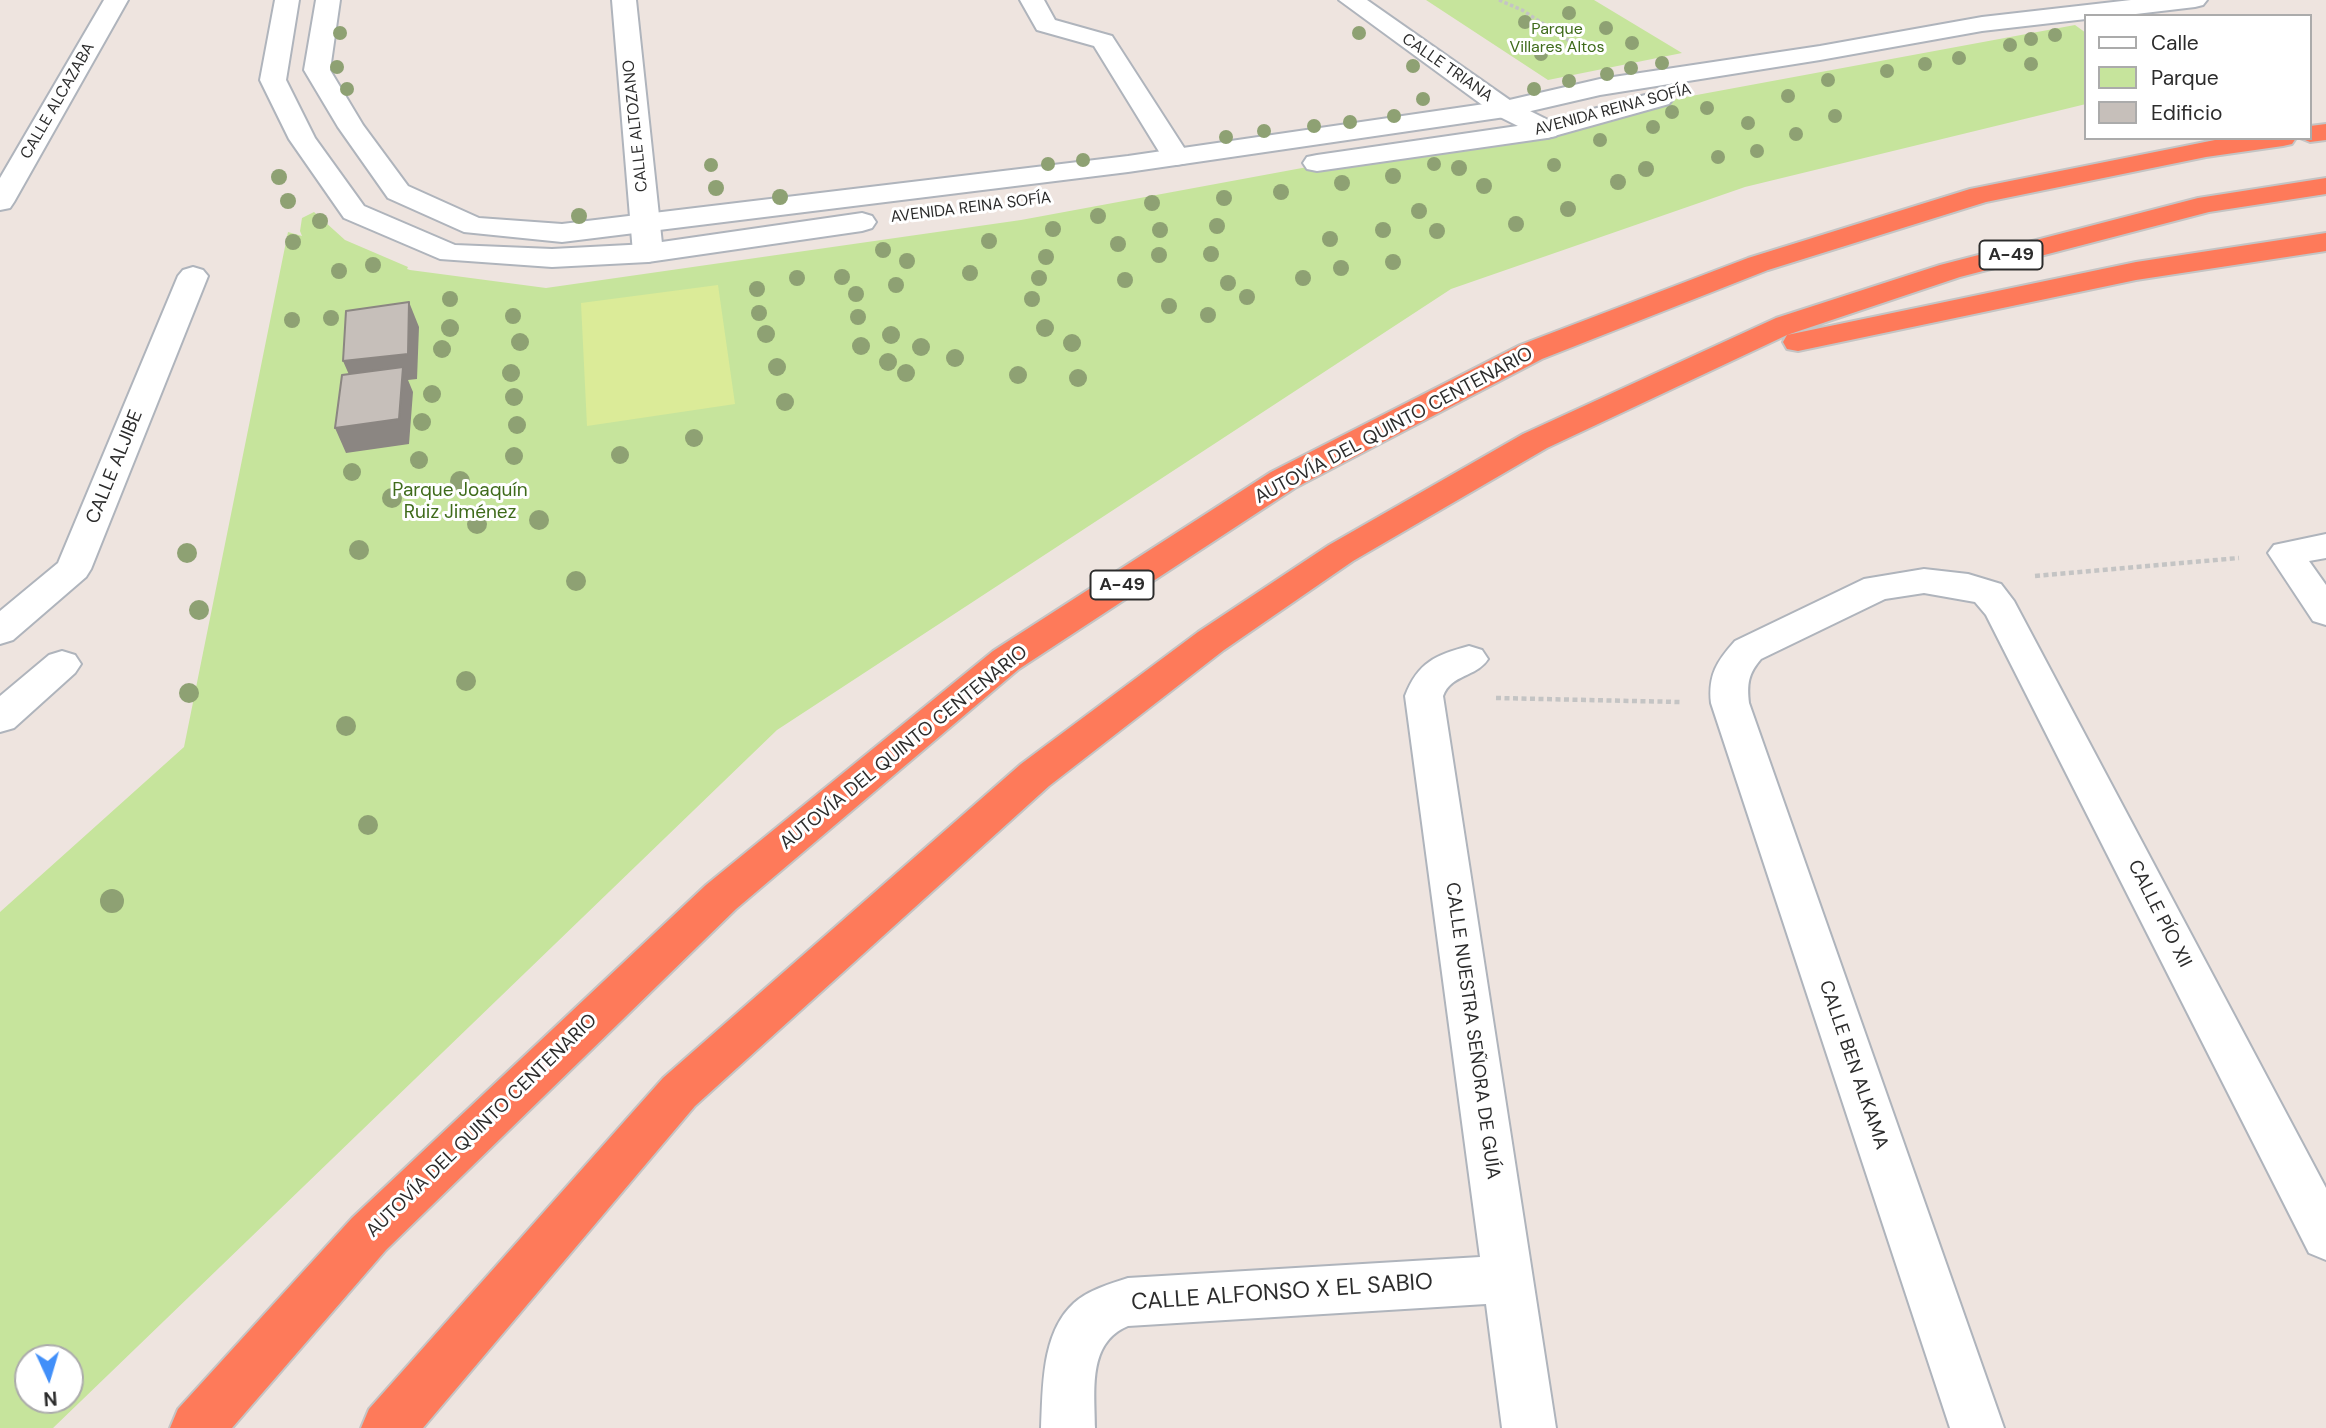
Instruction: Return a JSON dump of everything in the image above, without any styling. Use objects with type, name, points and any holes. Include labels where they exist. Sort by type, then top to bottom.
[{"type":"highway","name":"AUTOVÍA DEL QUINTO CENTENARIO","points":[[197,1428],[369,1234],[721,897],[1006,660],[1283,481],[1531,352],[1758,264],[1980,195],[2206,149],[2269,140]]},
{"type":"highway","name":"A-49","points":[[388,1428],[679,1092],[1035,775],[1211,641],[1341,553],[1535,441],[1787,324],[1950,271],[2208,204],[2326,186]]},
{"type":"highway","points":[[1706,360],[1979,306],[2136,271],[2326,242]]},
{"type":"street","name":"CALLE ALCAZABA","points":[[0,202],[116,0]]},
{"type":"street","name":"AVENIDA REINA SOFÍA","points":[[287,0],[272,80],[302,139],[354,212],[450,253],[552,258],[648,253],[778,233],[1228,175]]},
{"type":"street","name":"AVENIDA REINA SOFÍA","points":[[328,0],[317,70],[351,127],[398,192],[474,226],[562,233],[1176,157],[1505,109],[1628,83],[1982,24],[2195,0]]},
{"type":"street","name":"CALLE ALTOZANO","points":[[624,0],[648,253]]},
{"type":"street","points":[[1032,0],[1046,25],[1103,41],[1176,157]]},
{"type":"street","name":"CALLE TRIANA","points":[[1351,0],[1505,109],[1547,130]]},
{"type":"street","name":"AVENIDA REINA SOFÍA","points":[[1295,166],[1547,130],[1820,53]]},
{"type":"street","name":"CALLE ALJIBE","points":[[0,631],[73,569],[194,276]]},
{"type":"street","points":[[2326,546],[2286,553],[2326,611]]},
{"type":"street","name":"CALLE PÍO XII","points":[[1730,703],[1728,684],[1733,667],[1748,650],[1877,588],[1924,581],[1968,586],[1987,593],[2001,610],[2326,1237]]},
{"type":"street","points":[[0,718],[62,664]]},
{"type":"street","name":"CALLE NUESTRA SEÑORA DE GUÍA","points":[[1477,678],[1440,671],[1429,681],[1424,696],[1529,1428]]},
{"type":"street","name":"CALLE BEN ALKAMA","points":[[1730,703],[1977,1428]]},
{"type":"street","name":"CALLE ALFONSO X EL SABIO","points":[[1068,1428],[1070,1363],[1076,1340],[1090,1321],[1108,1307],[1128,1302],[1508,1279]]},
{"type":"path","points":[[1499,0],[1522,10],[1561,34],[1628,83]]},
{"type":"path","points":[[2034,576],[2249,557]]},
{"type":"path","points":[[1477,678],[1673,702]]},
{"type":"green space","name":"Parque Villares Altos","points":[[1426,0],[1594,0],[1682,53],[1548,80]]},
{"type":"green space","name":"Parque Joaquín Ruiz Jiménez","points":[[2075,25],[2084,32],[2084,104],[1745,187],[1451,289],[777,730],[84,1398],[84,1344],[14,1344],[14,1414],[68,1414],[53,1428],[0,1428],[0,912],[184,747],[288,232],[302,236],[302,218],[314,212],[345,240],[410,270],[546,288],[1021,220]]},
{"type":"green space","points":[[718,285],[735,404],[587,426],[581,303]]},
{"type":"building","points":[[409,302],[408,354],[343,361],[346,311]]},
{"type":"building","points":[[403,367],[399,419],[335,428],[342,375]]}]
